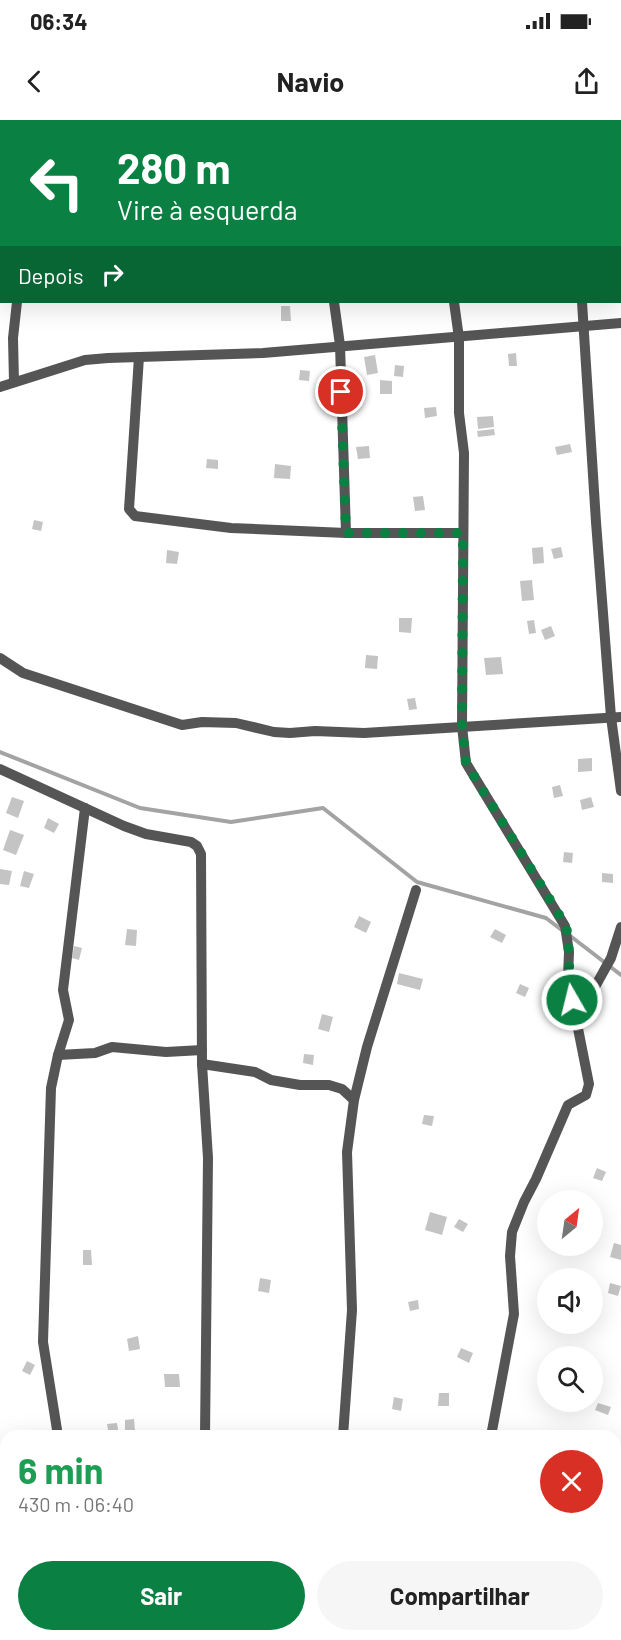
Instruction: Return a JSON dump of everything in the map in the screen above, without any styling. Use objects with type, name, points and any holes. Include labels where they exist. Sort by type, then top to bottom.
[{"type":"street","points":[[14,382],[17,303]]},
{"type":"street","points":[[334,303],[340,345],[346,533]]},
{"type":"street","points":[[454,303],[459,338],[459,412],[464,453],[462,726],[466,763],[566,926],[569,952],[568,978],[590,1084],[586,1095],[568,1105],[512,1232],[510,1256],[514,1314],[492,1430]]},
{"type":"street","points":[[582,303],[596,522],[616,717],[621,790]]},
{"type":"street","points":[[0,387],[85,360],[263,353],[621,323]]},
{"type":"street","points":[[139,357],[129,509],[135,516],[231,528],[346,533],[463,533]]},
{"type":"street","points":[[0,658],[22,673],[182,725],[209,721],[236,723],[290,734],[315,730],[363,733],[616,717]]},
{"type":"street","points":[[0,769],[146,834],[191,842],[197,846],[201,854],[202,1064],[208,1158],[205,1430]]},
{"type":"street","points":[[57,1430],[43,1342],[51,1088],[69,1020],[63,990],[85,808]]},
{"type":"street","points":[[343,1430],[352,1310],[347,1152],[354,1100],[367,1047],[416,890]]},
{"type":"street","points":[[576,1021],[611,958],[621,927]]},
{"type":"street","points":[[58,1055],[95,1053],[112,1047],[166,1052],[202,1050]]},
{"type":"street","points":[[202,1064],[249,1071],[281,1082],[300,1085],[329,1085],[342,1089],[354,1100]]},
{"type":"building","points":[[281,306],[290,306],[291,321],[281,321]]},
{"type":"building","points":[[516,353],[517,366],[509,366],[508,354]]},
{"type":"building","points":[[375,355],[378,373],[367,375],[364,357]]},
{"type":"building","points":[[395,365],[404,366],[403,377],[394,376]]},
{"type":"building","points":[[300,370],[310,371],[309,381],[299,380]]},
{"type":"building","points":[[380,380],[392,381],[392,394],[380,394]]},
{"type":"building","points":[[436,407],[437,416],[425,418],[424,408]]},
{"type":"building","points":[[493,416],[494,427],[478,429],[477,417]]},
{"type":"building","points":[[494,429],[495,435],[478,437],[477,431]]},
{"type":"building","points":[[570,444],[572,452],[557,455],[555,447]]},
{"type":"building","points":[[369,446],[370,458],[358,459],[356,447]]},
{"type":"building","points":[[207,459],[218,460],[218,469],[206,468]]},
{"type":"building","points":[[275,464],[291,466],[290,479],[274,478]]},
{"type":"building","points":[[423,496],[425,510],[415,511],[413,497]]},
{"type":"building","points":[[34,520],[43,522],[41,531],[32,529]]},
{"type":"building","points":[[543,547],[544,563],[533,564],[532,548]]},
{"type":"building","points":[[561,547],[563,557],[554,559],[551,549]]},
{"type":"building","points":[[167,550],[179,552],[177,564],[166,563]]},
{"type":"building","points":[[532,580],[534,600],[522,601],[520,581]]},
{"type":"building","points":[[399,618],[412,618],[411,633],[399,632]]},
{"type":"building","points":[[534,620],[536,633],[529,634],[527,621]]},
{"type":"building","points":[[551,626],[555,636],[545,640],[541,630]]},
{"type":"building","points":[[366,655],[378,656],[377,669],[365,668]]},
{"type":"building","points":[[501,657],[503,674],[486,675],[484,658]]},
{"type":"building","points":[[415,698],[417,709],[409,710],[407,699]]},
{"type":"building","points":[[592,758],[592,771],[578,772],[578,759]]},
{"type":"building","points":[[560,785],[563,796],[554,798],[552,787]]},
{"type":"building","points":[[12,797],[24,801],[18,818],[6,813]]},
{"type":"building","points":[[591,797],[594,807],[582,810],[580,800]]},
{"type":"building","points":[[48,818],[59,824],[54,833],[44,828]]},
{"type":"building","points":[[10,830],[24,835],[16,855],[3,850]]},
{"type":"building","points":[[564,852],[573,853],[572,863],[563,862]]},
{"type":"building","points":[[0,869],[12,871],[9,885],[0,884]]},
{"type":"building","points":[[24,871],[34,874],[29,888],[20,886]]},
{"type":"building","points":[[602,873],[613,874],[613,883],[602,882]]},
{"type":"building","points":[[359,916],[371,922],[366,933],[354,927]]},
{"type":"building","points":[[127,929],[137,930],[136,946],[125,945]]},
{"type":"building","points":[[495,929],[506,935],[502,943],[490,937]]},
{"type":"building","points":[[74,946],[82,948],[79,960],[72,958]]},
{"type":"building","points":[[399,973],[423,979],[420,990],[397,984]]},
{"type":"building","points":[[520,984],[529,988],[525,997],[516,993]]},
{"type":"building","points":[[322,1014],[333,1017],[329,1032],[318,1029]]},
{"type":"building","points":[[304,1054],[314,1055],[313,1065],[303,1063]]},
{"type":"building","points":[[424,1115],[434,1116],[432,1126],[422,1124]]},
{"type":"building","points":[[597,1168],[606,1172],[602,1181],[593,1178]]},
{"type":"building","points":[[430,1212],[447,1217],[442,1235],[425,1230]]},
{"type":"building","points":[[459,1219],[468,1224],[463,1232],[454,1227]]},
{"type":"building","points":[[614,1243],[621,1245],[621,1260],[610,1257]]},
{"type":"building","points":[[83,1250],[91,1250],[92,1265],[83,1265]]},
{"type":"building","points":[[260,1278],[271,1280],[269,1293],[258,1291]]},
{"type":"building","points":[[610,1283],[621,1286],[618,1296],[608,1293]]},
{"type":"building","points":[[418,1300],[419,1309],[410,1311],[408,1302]]},
{"type":"building","points":[[138,1336],[140,1349],[129,1351],[127,1339]]},
{"type":"building","points":[[461,1348],[473,1353],[469,1363],[457,1357]]},
{"type":"building","points":[[27,1361],[35,1365],[30,1375],[22,1371]]},
{"type":"building","points":[[164,1374],[179,1374],[180,1387],[165,1387]]},
{"type":"building","points":[[439,1393],[449,1393],[449,1406],[438,1406]]},
{"type":"building","points":[[394,1397],[403,1399],[401,1411],[392,1409]]},
{"type":"building","points":[[603,1405],[611,1407],[608,1415],[600,1412],[603,1412]]},
{"type":"building","points":[[134,1419],[135,1430],[125,1430],[125,1420]]},
{"type":"building","points":[[117,1423],[118,1430],[108,1430],[107,1424]]},
{"type":"waterway","points":[[0,752],[140,808],[231,822],[323,808],[417,882],[546,918],[563,931]]},
{"type":"waterway","points":[[569,935],[621,975]]},
{"type":"route","points":[[341,392],[346,533],[463,533],[462,726],[466,763],[566,926],[569,952],[568,978],[572,1000]]}]
